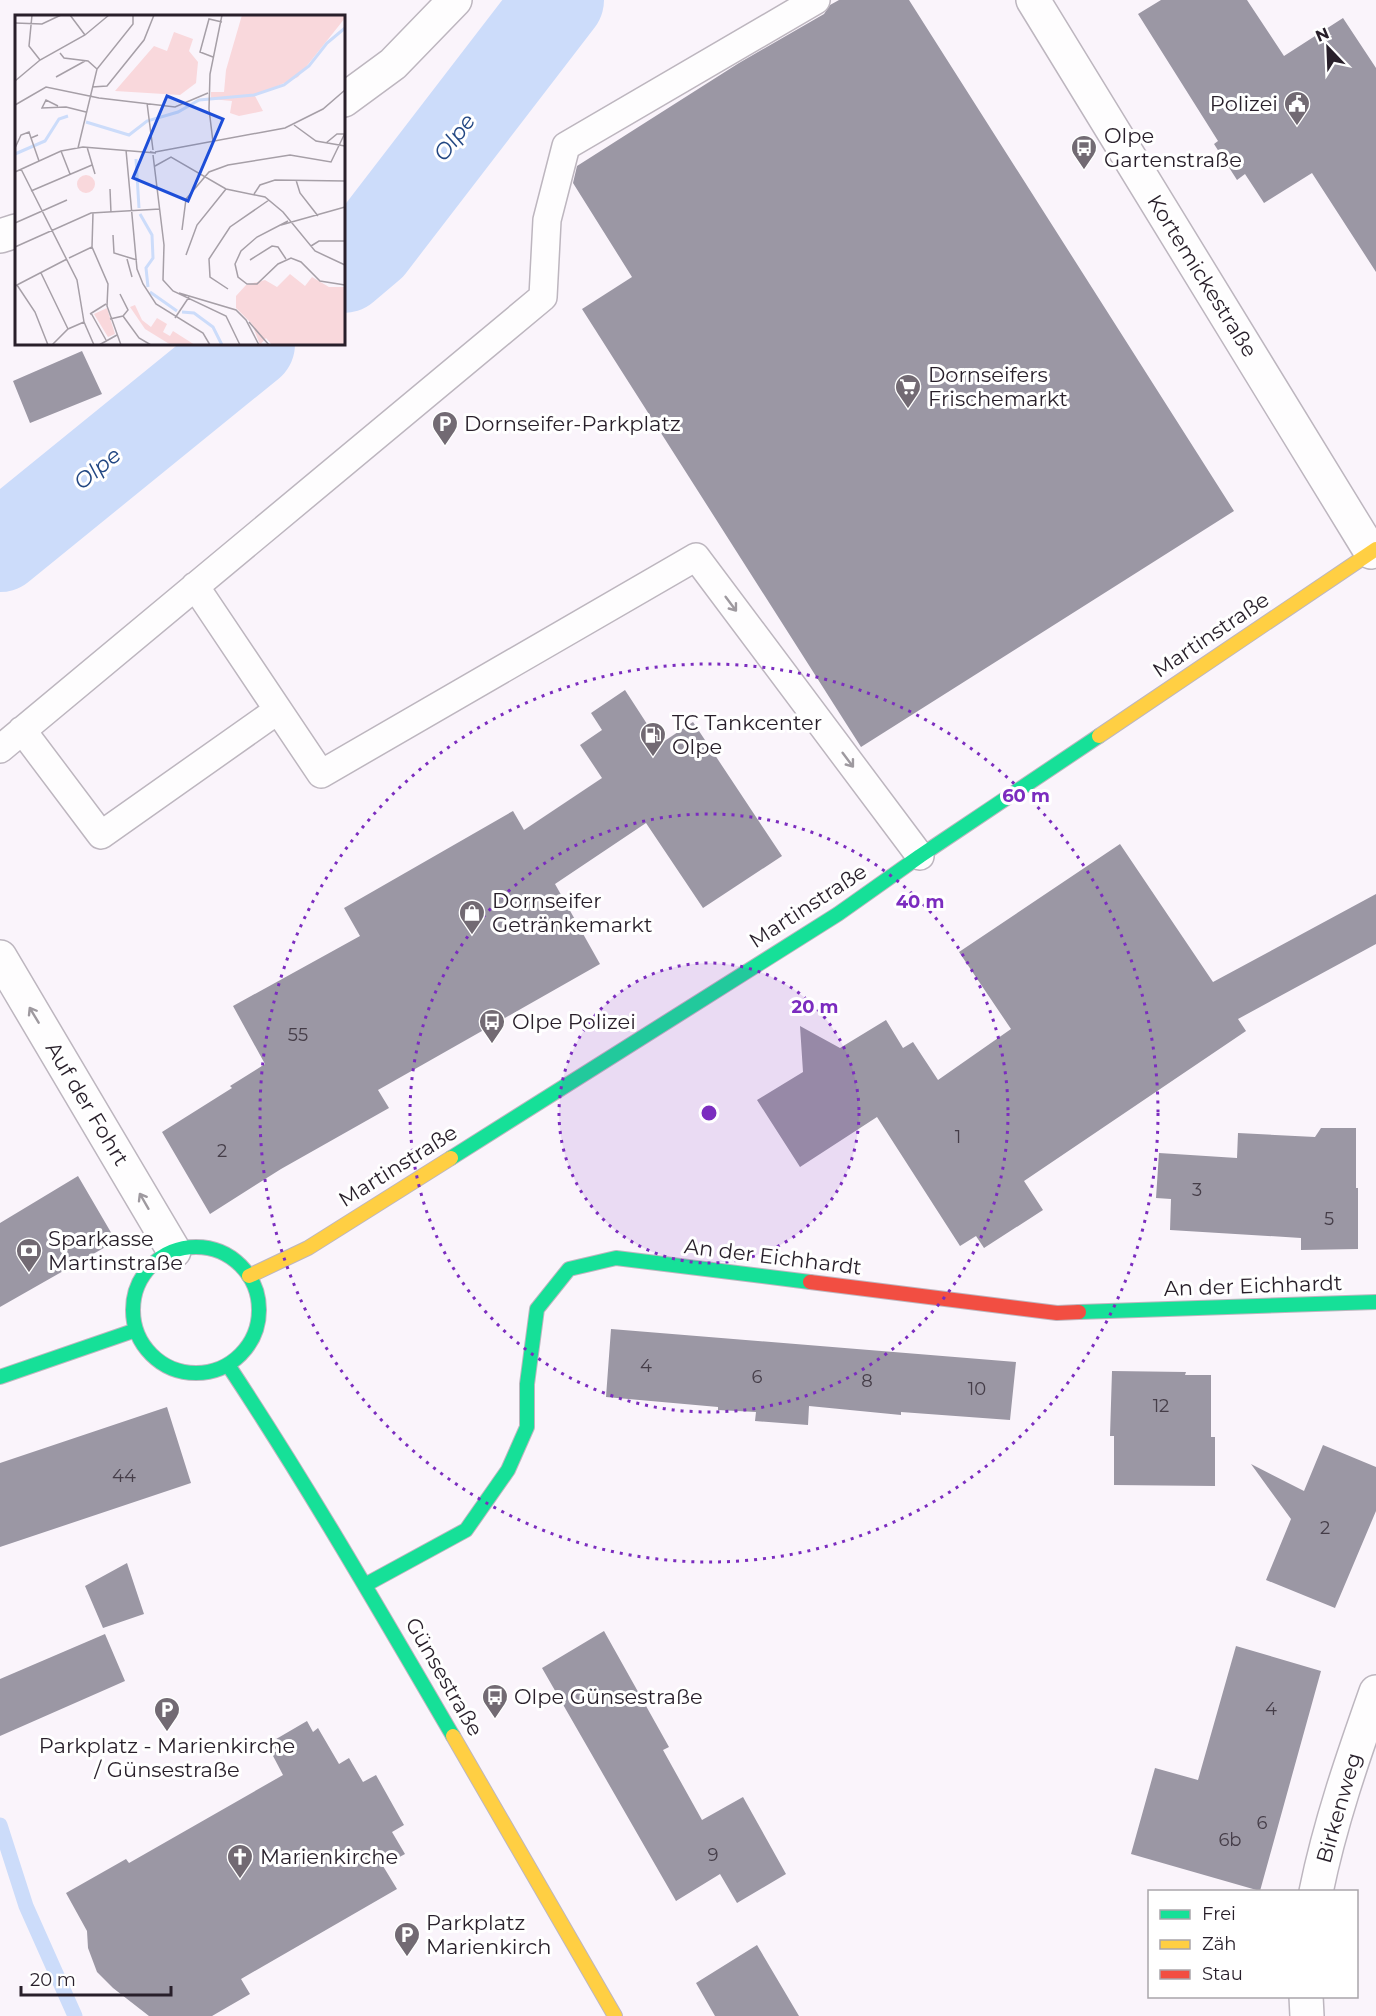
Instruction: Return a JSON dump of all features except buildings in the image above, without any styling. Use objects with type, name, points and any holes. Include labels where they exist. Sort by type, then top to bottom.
[{"type":"street","points":[[345,99],[393,64],[455,0]]},
{"type":"street","name":"Kortemickestraße","points":[[1033,0],[1373,551]]},
{"type":"street","points":[[0,236],[15,231]]},
{"type":"street","name":"Martinstraße","points":[[249,1276],[308,1248],[838,914],[920,856],[1373,551]]},
{"type":"street","name":"Auf der Fohrt","points":[[0,957],[174,1251]]},
{"type":"street","points":[[207,1248],[231,1258],[249,1276],[257,1291],[258,1325],[241,1355],[228,1365],[210,1372],[192,1373],[173,1369],[157,1360],[144,1346],[136,1330],[133,1311],[135,1292],[144,1275],[157,1260],[174,1251],[207,1248]]},
{"type":"street","name":"An der Eichhardt","points":[[365,1584],[466,1530],[508,1470],[527,1427],[527,1384],[537,1309],[568,1269],[616,1258],[1057,1313],[1376,1302]]},
{"type":"street","points":[[0,1377],[136,1330]]},
{"type":"street","name":"Günsestraße","points":[[228,1365],[365,1584],[615,2016]]},
{"type":"street","name":"Birkenweg","points":[[1316,1890],[1350,1763],[1376,1692]]},
{"type":"street","points":[[1306,1998],[1307,2016]]},
{"type":"lane","points":[[0,749],[543,297],[547,220],[566,146],[816,0]]},
{"type":"lane","points":[[195,586],[321,774],[696,557],[920,856]]},
{"type":"lane","points":[[22,730],[101,835],[278,710]]},
{"type":"waterway","name":"Olpe","points":[[345,267],[370,246],[559,0]]},
{"type":"waterway","name":"Olpe","points":[[0,547],[249,345]]},
{"type":"waterway","points":[[0,1825],[26,1906],[75,2016]]},
{"type":"traffic: fast","points":[[451,1158],[838,914],[1099,736]]},
{"type":"traffic: fast","points":[[196,1247],[220,1252],[240,1266],[254,1286],[259,1310],[254,1334],[240,1354],[220,1368],[196,1373],[172,1368],[152,1354],[138,1334],[133,1310],[138,1286],[152,1266],[172,1252],[196,1247]]},
{"type":"traffic: fast","points":[[365,1585],[466,1530],[508,1470],[527,1427],[527,1384],[537,1309],[569,1269],[616,1258],[810,1282]]},
{"type":"traffic: fast","points":[[1079,1312],[1376,1302]]},
{"type":"traffic: fast","points":[[0,1377],[136,1330]]},
{"type":"traffic: fast","points":[[228,1365],[315,1503],[453,1736]]},
{"type":"traffic: slow","points":[[1099,736],[1376,549]]},
{"type":"traffic: slow","points":[[249,1276],[308,1248],[451,1158]]},
{"type":"traffic: slow","points":[[453,1736],[615,2016]]},
{"type":"traffic: jam","points":[[810,1282],[1057,1313],[1079,1312]]},
{"type":"place","name":"Polizei","points":[[1297,127]]},
{"type":"place","name":"Olpe Gartenstraße","points":[[1084,171]]},
{"type":"place","name":"Dornseifers Frischemarkt","points":[[908,410]]},
{"type":"place","name":"Dornseifer-Parkplatz","points":[[445,447]]},
{"type":"place","name":"TC Tankcenter Olpe","points":[[653,758]]},
{"type":"place","name":"Dornseifer Getränkemarkt","points":[[472,936]]},
{"type":"place","name":"Olpe Polizei","points":[[492,1045]]},
{"type":"place","name":"Sparkasse Martinstraße","points":[[29,1274]]},
{"type":"place","name":"Olpe Günsestraße","points":[[495,1720]]},
{"type":"place","name":"Parkplatz - Marienkirche / Günsestraße","points":[[167,1733]]},
{"type":"place","name":"Marienkirche","points":[[240,1880]]},
{"type":"place","name":"Parkplatz Marienkirch","points":[[407,1958]]}]
